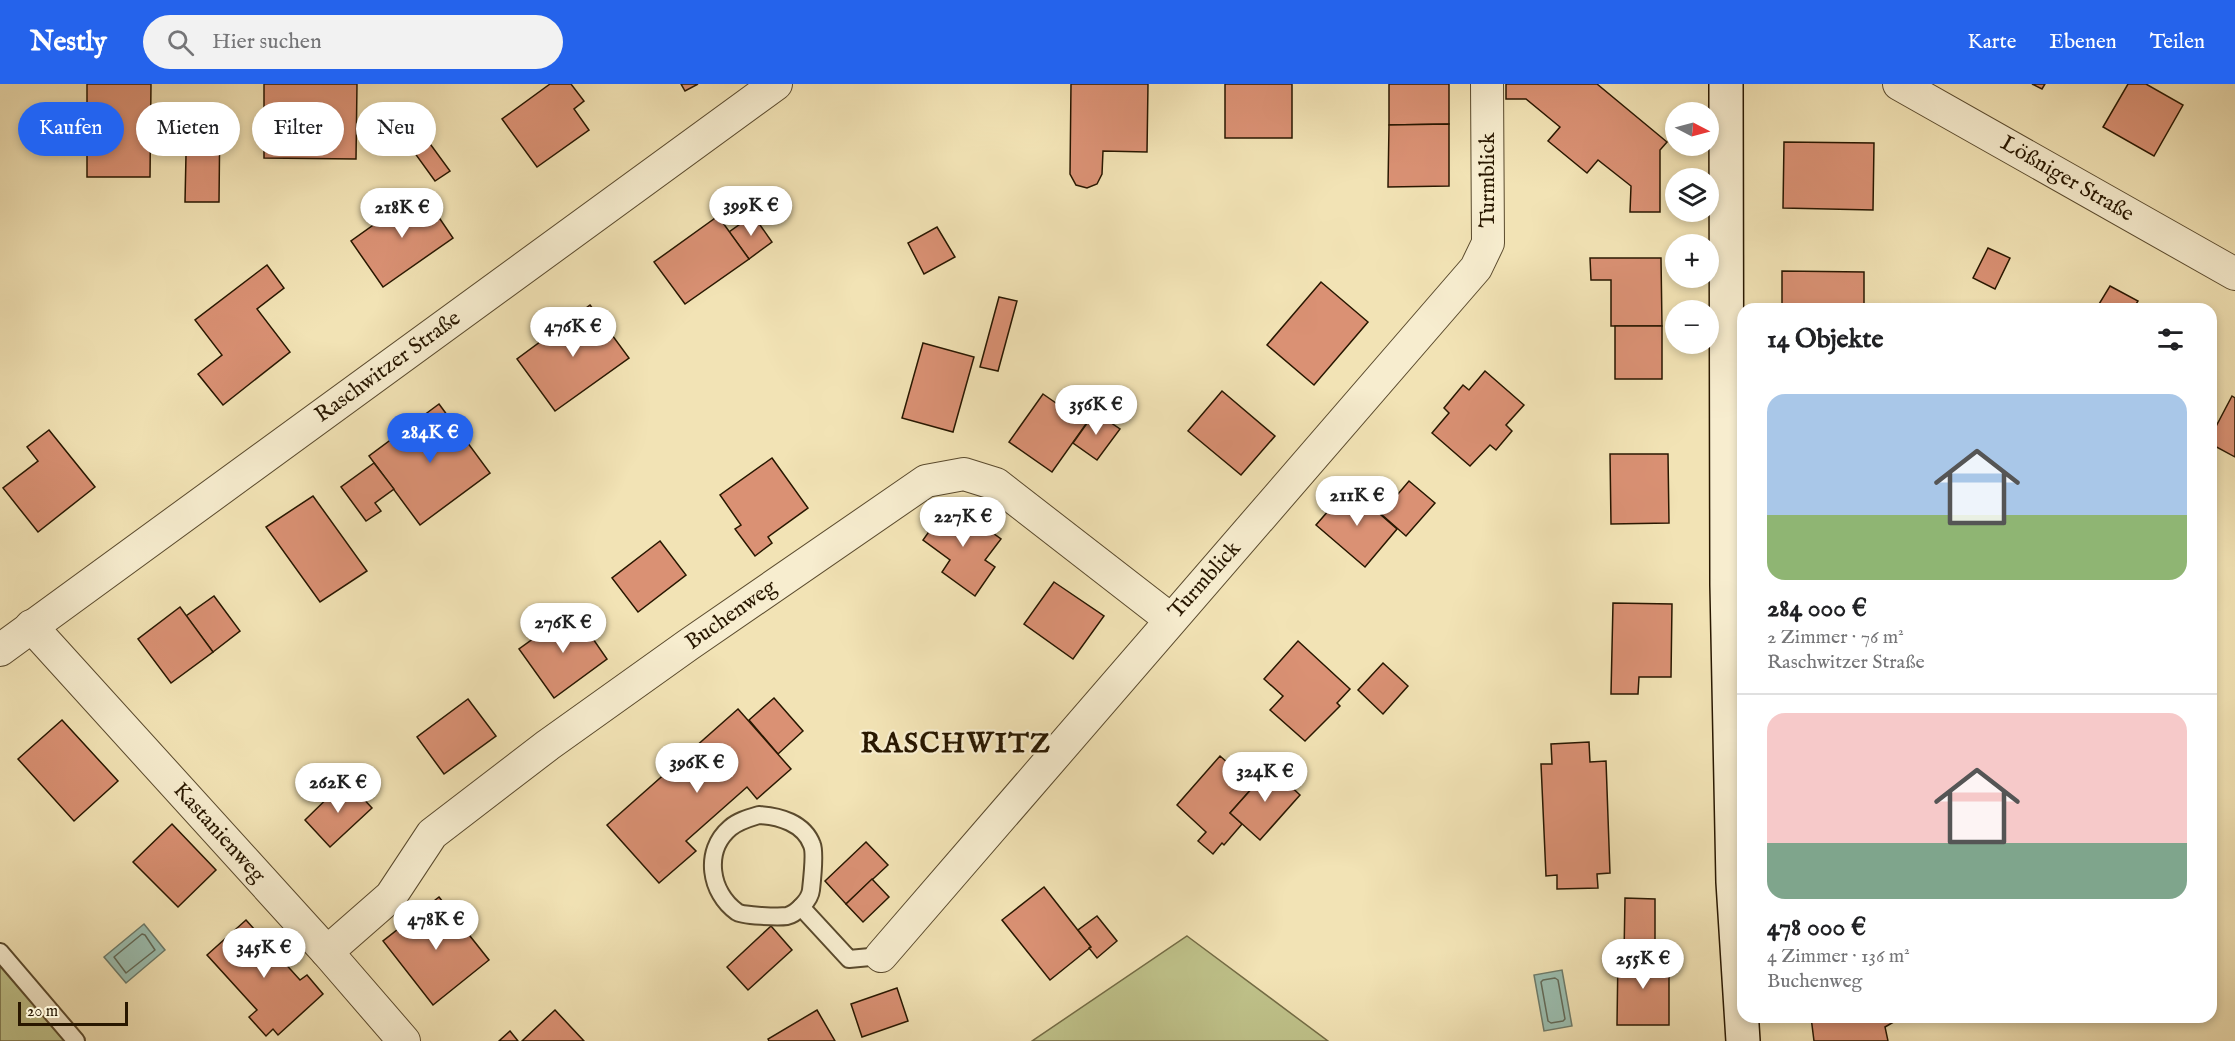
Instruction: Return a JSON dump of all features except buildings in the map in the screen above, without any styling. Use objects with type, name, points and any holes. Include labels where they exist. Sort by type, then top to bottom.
[{"type":"main road","points":[[1726,85],[1726,585],[1733,882],[1737,946]]},
{"type":"main road","points":[[1742,1023],[1743,1041]]},
{"type":"street","name":"Raschwitzer Straße","points":[[0,650],[776,84]]},
{"type":"street","name":"Turmblick","points":[[881,956],[1476,268],[1488,243],[1487,84]]},
{"type":"street","name":"Lößniger Straße","points":[[1899,84],[2235,274]]},
{"type":"street","name":"Buchenweg","points":[[327,952],[391,896],[432,834],[548,745],[926,481],[964,474],[996,484],[1170,620]]},
{"type":"street","name":"Kastanienweg","points":[[31,626],[327,952],[404,1041]]},
{"type":"lane","points":[[759,815],[775,816],[791,822],[804,832],[813,846],[813,862],[811,894],[801,907],[788,916],[747,915],[740,914],[727,904],[717,890],[713,874],[713,858],[719,842],[729,829],[743,820],[759,815]]},
{"type":"lane","name":"Turmblick","points":[[801,907],[849,959],[881,956]]},
{"type":"lane","points":[[0,952],[76,1041]]},
{"type":"green space","points":[[1187,936],[1328,1041],[1032,1041]]},
{"type":"green space","points":[[0,952],[76,1041],[0,1041]]},
{"type":"water","points":[[144,924],[165,950],[126,983],[104,957]]},
{"type":"water","points":[[1562,970],[1572,1026],[1544,1031],[1534,975]]},
{"type":"district","name":"RASCHWITZ","points":[[956,744]]}]
